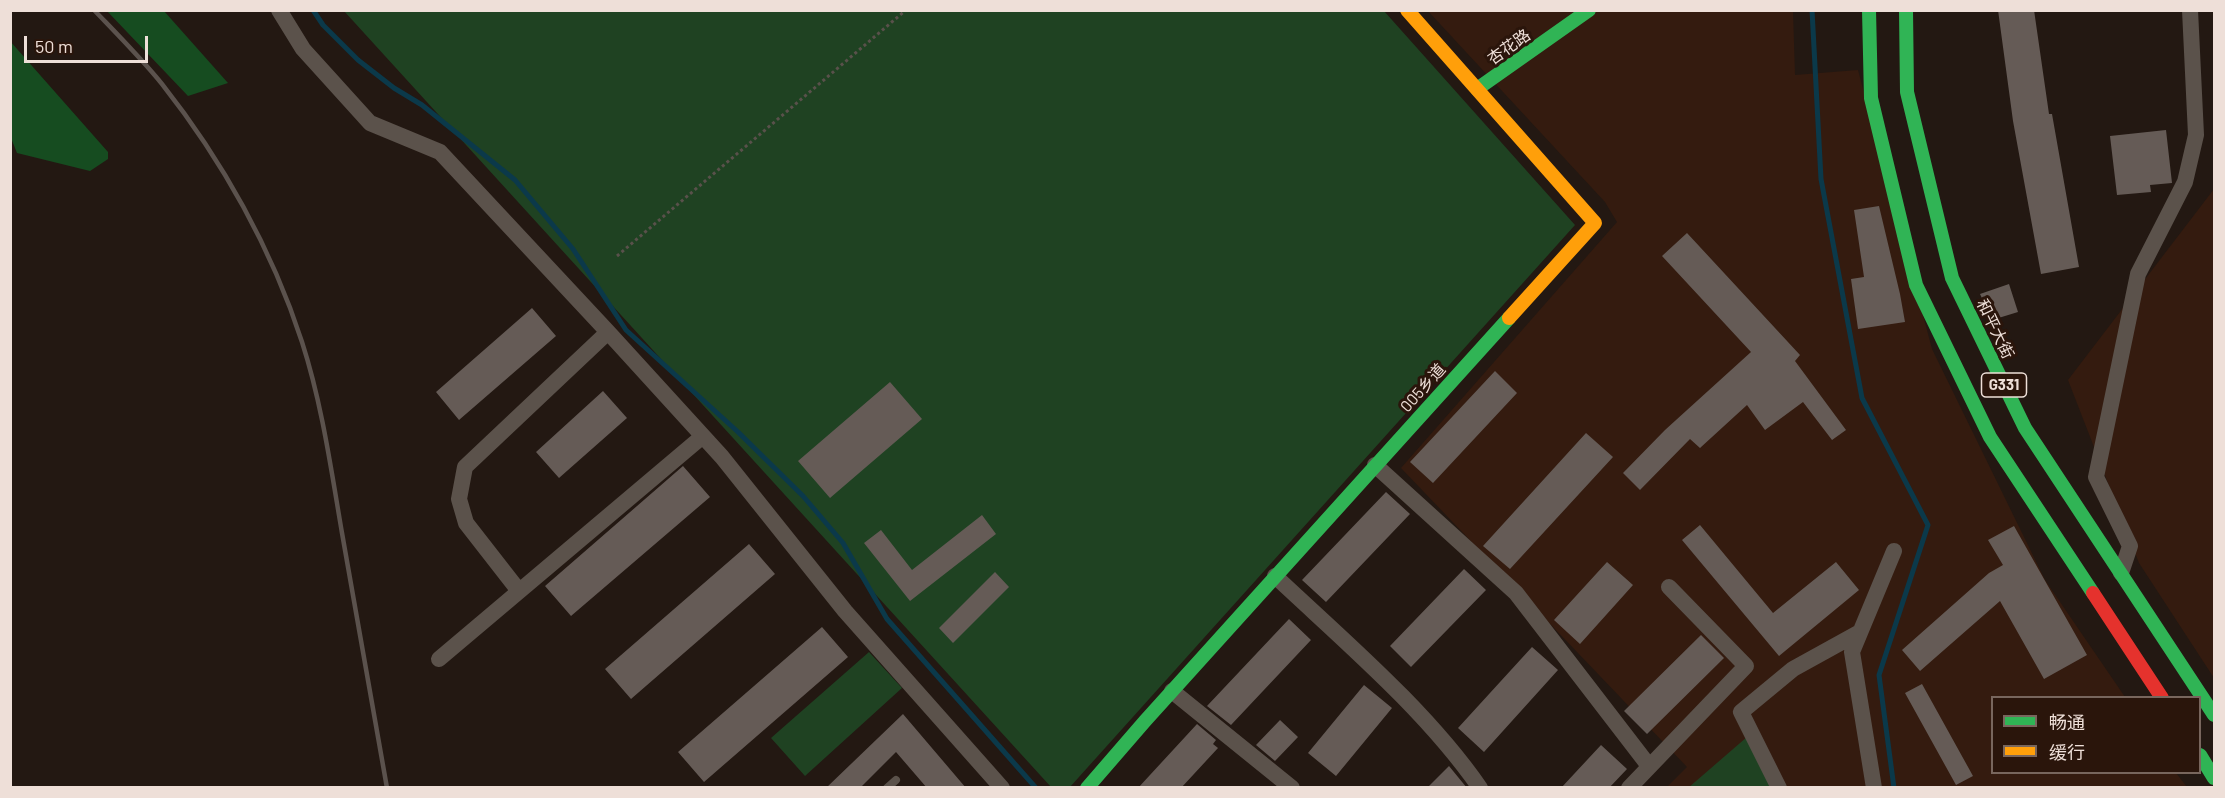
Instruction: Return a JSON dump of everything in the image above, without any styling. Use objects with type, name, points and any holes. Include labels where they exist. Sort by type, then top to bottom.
[{"type":"main road","name":"005乡道","points":[[1087,788],[1275,576],[1595,223],[1407,10]]},
{"type":"main road","name":"杏花路","points":[[1476,89],[1589,10]]},
{"type":"main road","name":"G331","points":[[1869,10],[1871,98],[1916,285],[1990,437],[2161,696]]},
{"type":"main road","name":"和平大街","points":[[1906,10],[1907,92],[1952,278],[2025,428],[2214,715]]},
{"type":"main road","points":[[2201,758],[2214,778]]},
{"type":"street","points":[[279,10],[303,49],[370,123],[440,152],[608,332],[722,457],[845,611],[1002,788]]},
{"type":"street","points":[[2121,573],[2130,546],[2096,477],[2138,274],[2185,183],[2196,135],[2190,10]]},
{"type":"street","points":[[519,591],[466,523],[459,499],[465,467],[608,332]]},
{"type":"street","points":[[439,659],[703,436]]},
{"type":"street","points":[[1375,465],[1516,593],[1649,766]]},
{"type":"street","points":[[1874,788],[1852,652],[1894,551]]},
{"type":"street","points":[[1275,576],[1390,684],[1464,765],[1480,788]]},
{"type":"street","points":[[1629,788],[1746,666],[1669,587]]},
{"type":"street","points":[[1779,788],[1741,712],[1793,669],[1860,633]]},
{"type":"street","points":[[1172,691],[1292,788]]},
{"type":"lane","points":[[887,788],[896,780]]},
{"type":"path","points":[[617,256],[906,10]]},
{"type":"shaded area","points":[[1428,11],[1793,11],[1795,75],[1858,70],[1932,349],[2045,580],[2124,696],[1991,696],[1991,774],[2177,774],[2187,787],[1667,787],[1687,767],[1401,468],[1617,222],[1605,202]]},
{"type":"shaded area","points":[[2214,189],[2214,678],[2139,563],[2068,380]]},
{"type":"green space","points":[[107,11],[164,11],[228,83],[188,96]]},
{"type":"green space","points":[[344,11],[1384,11],[1575,225],[1070,787],[1051,787]]},
{"type":"green space","points":[[10,41],[108,152],[108,159],[90,171],[17,153],[11,138]]},
{"type":"green space","points":[[869,652],[902,688],[805,776],[771,738]]},
{"type":"green space","points":[[1747,737],[1772,788],[1688,788]]},
{"type":"building","points":[[1998,10],[2034,10],[2049,114],[2052,114],[2079,267],[2041,274],[2013,121]]},
{"type":"building","points":[[2166,130],[2172,183],[2150,185],[2151,192],[2117,195],[2110,136]]},
{"type":"building","points":[[1879,206],[1905,322],[1858,329],[1851,279],[1864,277],[1854,210]]},
{"type":"building","points":[[1687,233],[1800,355],[1795,361],[1846,430],[1832,440],[1803,402],[1765,430],[1747,405],[1700,448],[1690,439],[1640,490],[1623,473],[1665,430],[1751,352],[1662,256]]},
{"type":"building","points":[[2009,284],[2018,312],[1992,320],[1980,294]]},
{"type":"building","points":[[532,308],[556,336],[459,420],[436,392]]},
{"type":"building","points":[[1495,371],[1517,393],[1433,483],[1410,462]]},
{"type":"building","points":[[890,382],[922,419],[830,498],[798,461]]},
{"type":"building","points":[[603,391],[627,418],[559,478],[536,452]]},
{"type":"building","points":[[1586,433],[1613,457],[1510,569],[1483,546]]},
{"type":"building","points":[[683,466],[710,497],[571,616],[545,586]]},
{"type":"building","points":[[1386,492],[1410,514],[1326,602],[1302,580]]},
{"type":"building","points":[[982,515],[996,534],[910,601],[864,543],[881,530],[912,570]]},
{"type":"building","points":[[1700,525],[1773,613],[1836,562],[1859,590],[1779,656],[1682,540]]},
{"type":"building","points":[[2014,526],[2087,655],[2044,679],[2000,601],[1920,671],[1902,650],[1989,573],[2003,565],[1988,540]]},
{"type":"building","points":[[749,544],[775,574],[631,699],[605,669]]},
{"type":"building","points":[[1607,562],[1633,585],[1580,644],[1554,620]]},
{"type":"building","points":[[1464,569],[1486,590],[1411,667],[1390,646]]},
{"type":"building","points":[[995,572],[1009,587],[953,643],[939,628]]},
{"type":"building","points":[[1289,619],[1311,640],[1231,725],[1207,706]]},
{"type":"building","points":[[822,627],[848,657],[704,782],[678,752]]},
{"type":"building","points":[[1701,635],[1724,658],[1647,734],[1624,711]]},
{"type":"building","points":[[1532,647],[1558,670],[1484,752],[1458,728]]},
{"type":"building","points":[[1922,684],[1973,776],[1956,785],[1905,693]]},
{"type":"building","points":[[1364,685],[1392,708],[1336,776],[1308,753]]},
{"type":"building","points":[[903,714],[966,788],[927,788],[896,752],[860,788],[826,788]]},
{"type":"building","points":[[1280,720],[1298,737],[1275,761],[1256,745]]},
{"type":"building","points":[[1197,724],[1216,740],[1213,744],[1218,748],[1181,788],[1138,788]]},
{"type":"building","points":[[1601,745],[1627,769],[1609,788],[1561,788]]},
{"type":"building","points":[[1449,766],[1467,788],[1427,788]]},
{"type":"waterway","points":[[313,10],[323,25],[358,60],[394,88],[422,105],[515,180],[573,249],[626,330],[738,432],[803,496],[843,543],[887,619],[1036,788]]},
{"type":"waterway","points":[[1812,10],[1821,179],[1862,398],[1928,525],[1879,675],[1894,788]]},
{"type":"railway","points":[[94,10],[154,74],[205,143],[243,207],[290,307],[309,365],[321,413],[387,788]]},
{"type":"traffic: fast","points":[[1477,89],[1589,10]]},
{"type":"traffic: fast","points":[[1869,10],[1871,98],[1916,285],[1990,437],[2093,593]]},
{"type":"traffic: fast","points":[[1906,10],[1907,92],[1952,278],[2025,428],[2214,715]]},
{"type":"traffic: fast","points":[[1087,788],[1509,318]]},
{"type":"traffic: fast","points":[[2201,757],[2214,778]]},
{"type":"traffic: slow","points":[[1407,10],[1595,223],[1509,318]]},
{"type":"traffic: jam","points":[[2093,593],[2161,696]]}]
